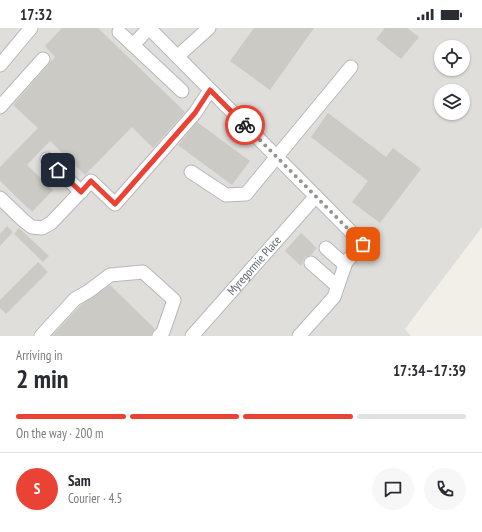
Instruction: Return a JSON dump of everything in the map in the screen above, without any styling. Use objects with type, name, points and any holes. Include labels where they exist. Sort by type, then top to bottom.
[{"type":"street","points":[[0,65],[31,28]]},
{"type":"street","points":[[132,45],[149,28],[367,248],[346,262],[334,297],[299,336]]},
{"type":"street","points":[[178,56],[209,28]]},
{"type":"street","points":[[119,32],[182,91]]},
{"type":"street","points":[[0,107],[43,59]]},
{"type":"street","points":[[191,172],[226,196],[246,194],[351,67]]},
{"type":"street","points":[[0,198],[32,227],[42,228],[51,223],[91,181],[115,204],[195,113],[210,90]]},
{"type":"street","points":[[47,160],[81,192]]},
{"type":"street","name":"Myregormie Place","points":[[192,336],[316,196]]},
{"type":"street","points":[[326,248],[345,265]]},
{"type":"street","points":[[311,263],[338,286]]},
{"type":"street","points":[[41,336],[75,298],[89,291],[110,274],[143,272],[174,300],[163,332],[159,336]]},
{"type":"shaded area","points":[[0,28],[482,28],[482,227],[405,329],[411,336],[0,336]]},
{"type":"building","points":[[62,28],[98,28],[185,112],[153,148],[132,127],[85,175],[50,141],[27,165],[53,190],[32,212],[0,181],[0,167],[38,128],[13,105],[55,57],[45,46]]},
{"type":"building","points":[[254,28],[314,28],[270,90],[230,61]]},
{"type":"building","points":[[385,28],[407,28],[419,37],[401,59],[376,39]]},
{"type":"building","points":[[328,113],[386,157],[393,148],[421,169],[380,223],[352,202],[368,181],[311,137]]},
{"type":"building","points":[[197,122],[250,161],[232,185],[178,145]]},
{"type":"building","points":[[7,226],[13,232],[0,246],[0,234]]},
{"type":"building","points":[[19,228],[49,256],[43,262],[14,234]]},
{"type":"building","points":[[301,233],[317,248],[311,255],[305,257],[301,266],[285,251]]},
{"type":"building","points":[[38,262],[48,272],[6,314],[0,308],[0,300]]},
{"type":"building","points":[[110,285],[155,329],[151,336],[52,336],[83,303]]},
{"type":"way so far","points":[[245,125],[363,244]]},
{"type":"route","points":[[58,170],[81,192],[91,181],[115,204],[195,113],[210,90],[245,125]]}]
